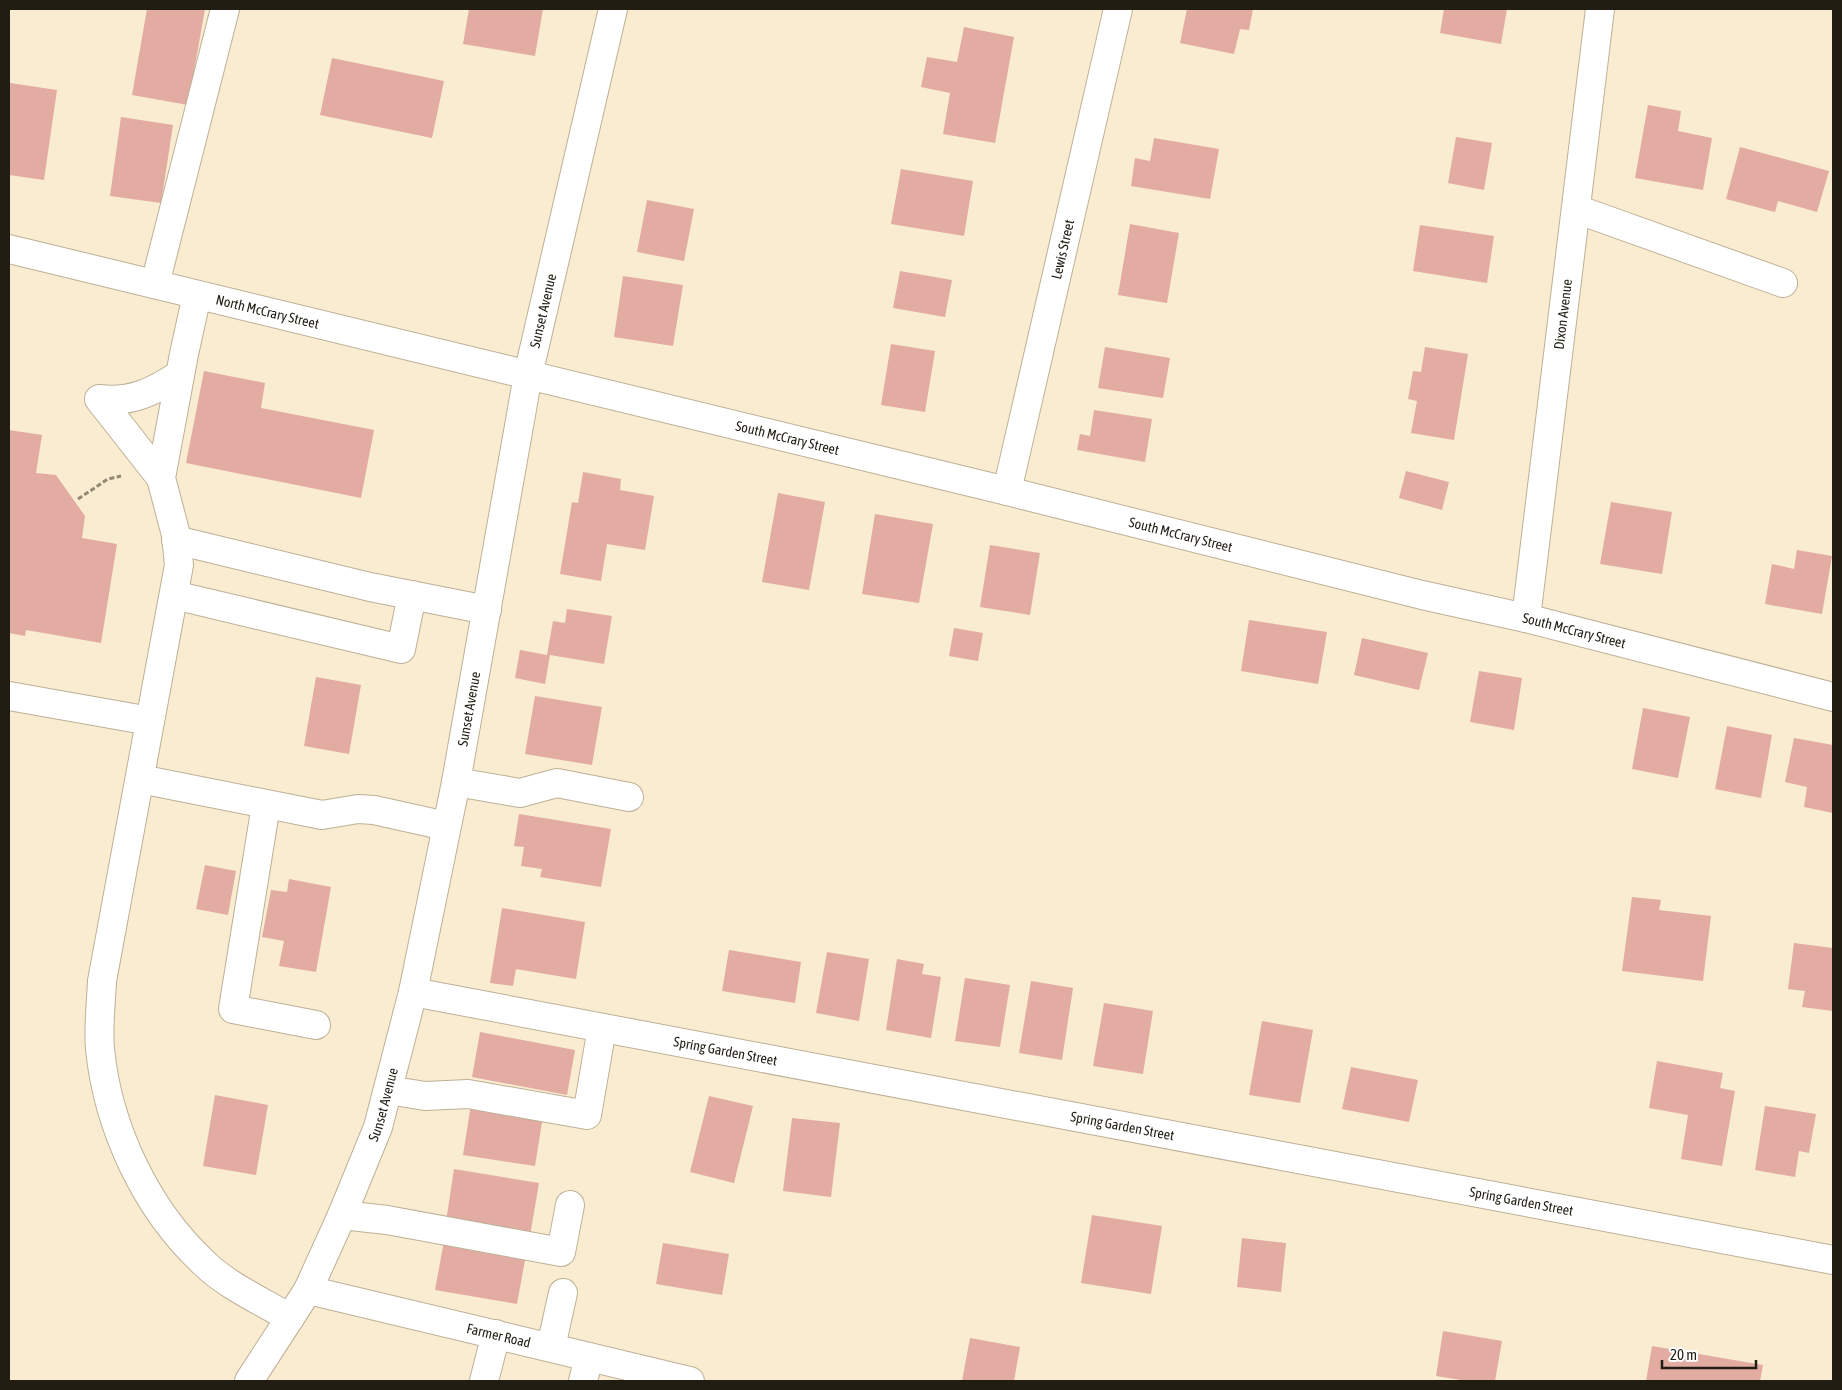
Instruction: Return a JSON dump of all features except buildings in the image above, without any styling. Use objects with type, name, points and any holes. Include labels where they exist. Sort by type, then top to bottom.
[{"type":"street","points":[[155,284],[225,9]]},
{"type":"street","name":"Sunset Avenue","points":[[249,1381],[308,1290],[342,1215],[378,1127],[388,1090],[413,992],[456,782],[528,375],[612,9]]},
{"type":"street","name":"Lewis Street","points":[[1007,491],[1118,9]]},
{"type":"street","name":"Dixon Avenue","points":[[1526,618],[1600,9]]},
{"type":"street","points":[[1576,209],[1783,283]]},
{"type":"street","name":"North McCrary Street","points":[[9,249],[528,375]]},
{"type":"street","points":[[197,294],[161,478],[176,540],[179,565],[102,981],[100,1048],[108,1100],[128,1156],[174,1232],[205,1264],[290,1318]]},
{"type":"street","points":[[161,478],[99,399],[116,401],[136,397],[160,388],[180,374]]},
{"type":"street","name":"South McCrary Street","points":[[528,375],[1007,491],[1422,595],[1526,618],[1833,696]]},
{"type":"street","points":[[176,540],[370,587],[487,610]]},
{"type":"street","points":[[174,595],[401,648],[412,595]]},
{"type":"street","points":[[9,696],[150,721]]},
{"type":"street","points":[[140,779],[322,815],[358,809],[374,810],[446,826]]},
{"type":"street","points":[[456,782],[520,794],[557,783],[629,797]]},
{"type":"street","points":[[266,805],[233,1009],[316,1025]]},
{"type":"street","name":"Spring Garden Street","points":[[413,992],[1833,1260]]},
{"type":"street","points":[[388,1090],[425,1096],[468,1094],[587,1114],[602,1028]]},
{"type":"street","points":[[342,1215],[387,1220],[561,1252],[570,1205]]},
{"type":"street","name":"Farmer Road","points":[[308,1290],[551,1348],[586,1369],[690,1381]]},
{"type":"street","points":[[551,1348],[563,1293]]},
{"type":"street","points":[[484,1381],[496,1334]]},
{"type":"path","points":[[78,499],[108,479]]}]
